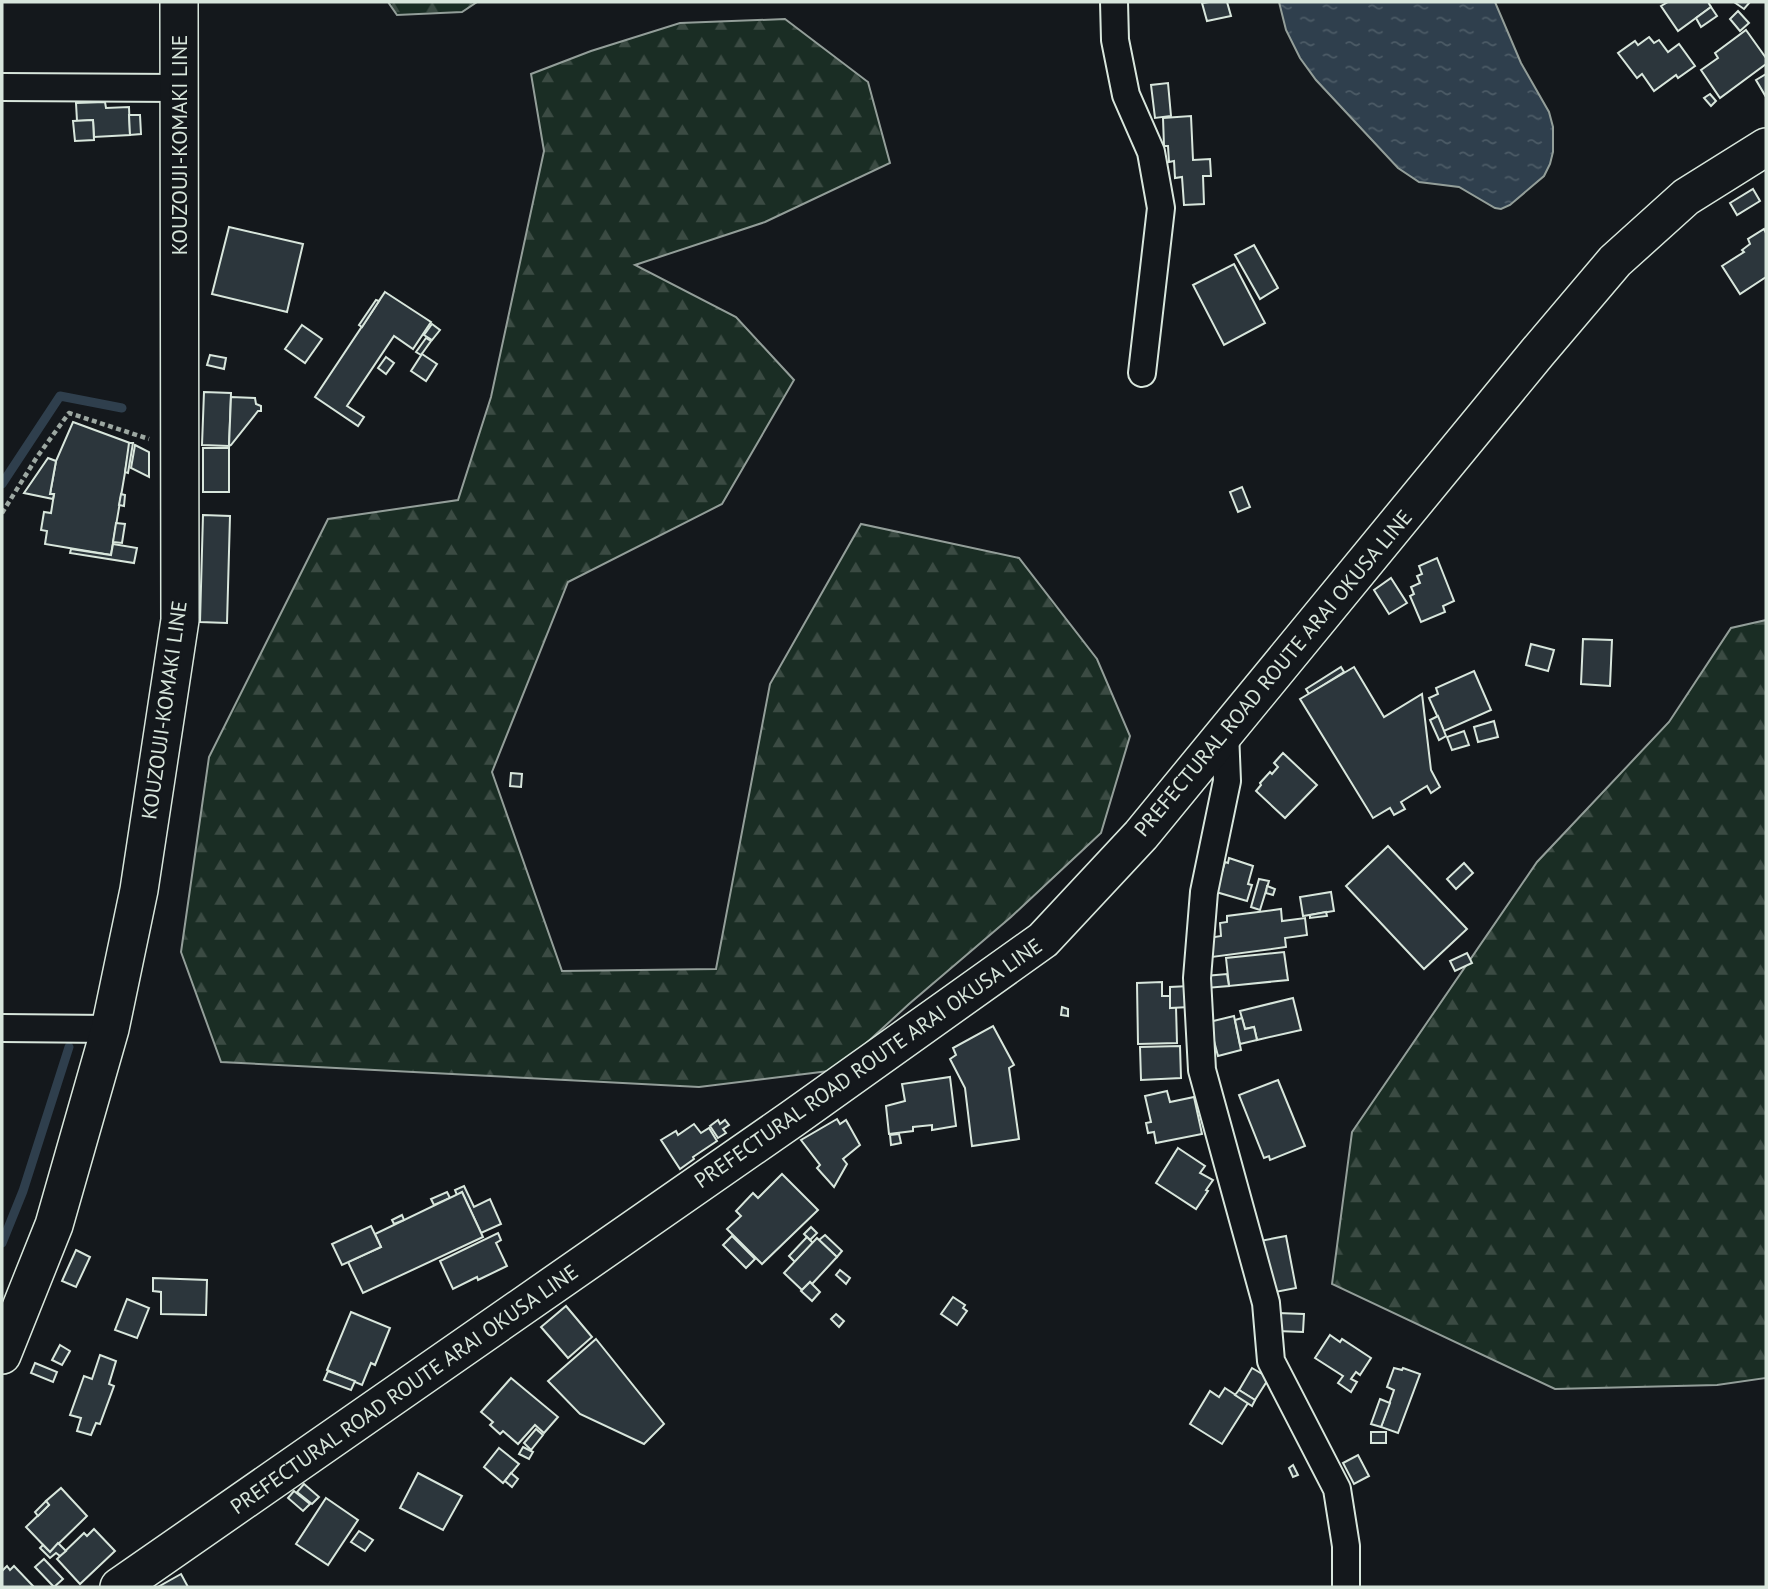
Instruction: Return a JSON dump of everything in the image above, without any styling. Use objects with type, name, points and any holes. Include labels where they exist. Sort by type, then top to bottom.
[{"type":"main road","name":"KOUZOUJI-KOMAKI LINE","points":[[2,1356],[54,1225],[110,1029],[139,890],[180,620],[179,2]]},
{"type":"main road","name":"PREFECTURAL ROAD ROUTE ARAI OKUSA LINE","points":[[119,1587],[780,1127],[1043,940],[1141,835],[1615,261],[1686,197],[1766,147]]},
{"type":"street","points":[[1114,2],[1115,40],[1126,95],[1151,152],[1161,208],[1142,373]]},
{"type":"street","points":[[2,88],[179,88]]},
{"type":"street","points":[[1225,732],[1227,781],[1204,892],[1197,978],[1202,1070],[1266,1303],[1271,1360],[1337,1489],[1346,1546],[1346,1587]]},
{"type":"street","points":[[2,1028],[110,1029]]},
{"type":"path","points":[[2,513],[69,413],[155,440]]},
{"type":"green space","points":[[388,2],[477,2],[462,12],[397,15]]},
{"type":"green space","points":[[785,19],[868,82],[890,163],[765,222],[635,265],[736,317],[794,380],[722,504],[568,582],[492,772],[562,971],[716,969],[770,684],[861,524],[1019,558],[1097,659],[1130,736],[1101,833],[1011,917],[837,1070],[699,1087],[221,1062],[181,952],[209,757],[328,519],[458,500],[491,397],[544,151],[531,74],[591,51],[680,23]]},
{"type":"green space","points":[[1766,620],[1766,1378],[1717,1385],[1555,1389],[1332,1284],[1352,1132],[1537,862],[1669,722],[1731,628]]},
{"type":"water","points":[[1279,2],[1495,2],[1521,63],[1549,112],[1553,127],[1553,152],[1544,176],[1510,205],[1501,209],[1459,187],[1419,182],[1398,168],[1316,80],[1300,58],[1286,30]]},
{"type":"building","points":[[1227,2],[1231,16],[1207,21],[1202,3]]},
{"type":"building","points":[[1668,2],[1708,2],[1711,7],[1678,31],[1661,6]]},
{"type":"building","points":[[1734,2],[1750,2],[1744,9]]},
{"type":"building","points":[[1711,7],[1717,16],[1701,27],[1696,18]]},
{"type":"building","points":[[1738,11],[1749,23],[1740,31],[1730,19]]},
{"type":"building","points":[[1746,30],[1766,58],[1766,64],[1720,98],[1701,70],[1718,58],[1715,53]]},
{"type":"building","points":[[1649,37],[1654,43],[1659,40],[1668,52],[1679,44],[1695,66],[1678,78],[1676,75],[1654,91],[1642,74],[1637,78],[1618,53],[1635,41],[1638,45]]},
{"type":"building","points":[[1766,74],[1766,97],[1756,80]]},
{"type":"building","points":[[1168,83],[1171,116],[1155,118],[1151,85]]},
{"type":"building","points":[[1710,94],[1716,101],[1711,106],[1704,98]]},
{"type":"building","points":[[105,102],[106,108],[129,107],[130,135],[94,137],[93,120],[77,121],[76,103]]},
{"type":"building","points":[[129,115],[140,115],[141,134],[130,135]]},
{"type":"building","points":[[1191,116],[1193,160],[1210,159],[1211,176],[1203,176],[1204,204],[1184,205],[1182,177],[1175,178],[1174,161],[1169,162],[1168,146],[1164,146],[1163,118]]},
{"type":"building","points":[[93,120],[94,140],[75,141],[73,121]]},
{"type":"building","points":[[1753,189],[1760,201],[1737,215],[1730,203]]},
{"type":"building","points":[[229,227],[303,244],[287,312],[212,294]]},
{"type":"building","points":[[1764,229],[1766,277],[1740,294],[1722,266],[1744,252],[1742,250],[1750,244],[1748,239]]},
{"type":"building","points":[[1254,245],[1278,288],[1260,299],[1235,255]]},
{"type":"building","points":[[1234,264],[1265,323],[1224,345],[1193,285]]},
{"type":"building","points":[[385,292],[431,322],[413,349],[394,336],[347,406],[364,417],[358,426],[315,397]]},
{"type":"building","points":[[376,300],[379,301],[362,327],[359,325]]},
{"type":"building","points":[[432,324],[440,330],[432,340],[424,335]]},
{"type":"building","points":[[302,325],[322,339],[305,363],[285,349]]},
{"type":"building","points":[[426,338],[431,341],[421,355],[416,352]]},
{"type":"building","points":[[422,354],[437,364],[426,381],[411,371]]},
{"type":"building","points":[[210,355],[226,358],[224,369],[207,365]]},
{"type":"building","points":[[386,357],[394,363],[386,374],[378,368]]},
{"type":"building","points":[[204,392],[231,393],[229,446],[202,445]]},
{"type":"building","points":[[231,397],[255,398],[261,411],[258,411],[229,446]]},
{"type":"building","points":[[73,422],[130,443],[111,555],[45,544],[47,531],[41,530],[44,512],[51,513],[54,494],[50,494],[56,461]]},
{"type":"building","points":[[129,443],[133,443],[128,473],[125,472]]},
{"type":"building","points":[[135,445],[149,452],[149,477],[131,468]]},
{"type":"building","points":[[203,448],[229,448],[229,492],[203,492]]},
{"type":"building","points":[[48,458],[56,461],[50,494],[54,494],[53,499],[24,493]]},
{"type":"building","points":[[1242,487],[1250,507],[1238,512],[1230,492]]},
{"type":"building","points":[[121,494],[125,495],[124,506],[119,505]]},
{"type":"building","points":[[203,515],[230,516],[227,623],[200,622]]},
{"type":"building","points":[[116,523],[125,524],[122,543],[113,542]]},
{"type":"building","points":[[113,544],[137,548],[134,563],[70,553],[71,549],[111,555]]},
{"type":"building","points":[[1437,558],[1454,601],[1443,606],[1445,612],[1421,622],[1410,596],[1414,594],[1411,587],[1420,583],[1417,576],[1422,574],[1419,566]]},
{"type":"building","points":[[1391,578],[1407,603],[1389,614],[1374,590]]},
{"type":"building","points":[[1583,639],[1612,640],[1610,686],[1581,684]]},
{"type":"building","points":[[1531,644],[1554,650],[1548,671],[1526,665]]},
{"type":"building","points":[[1341,667],[1344,672],[1309,694],[1306,689]]},
{"type":"building","points":[[1354,667],[1384,717],[1422,694],[1431,770],[1440,787],[1431,793],[1427,786],[1401,802],[1405,809],[1394,815],[1390,808],[1373,818],[1300,699]]},
{"type":"building","points":[[1474,671],[1491,710],[1444,731],[1429,698],[1438,694],[1436,688]]},
{"type":"building","points":[[1438,716],[1446,736],[1439,740],[1430,720]]},
{"type":"building","points":[[1494,721],[1498,737],[1478,742],[1474,727]]},
{"type":"building","points":[[1464,731],[1469,745],[1452,750],[1447,737]]},
{"type":"building","points":[[1283,753],[1317,785],[1285,818],[1256,791],[1270,772],[1272,774],[1278,767],[1274,763]]},
{"type":"building","points":[[511,773],[522,774],[521,787],[510,786]]},
{"type":"building","points":[[1388,846],[1467,929],[1424,969],[1346,886]]},
{"type":"building","points":[[1229,858],[1253,866],[1248,884],[1252,885],[1247,901],[1216,892],[1225,862],[1228,863]]},
{"type":"building","points":[[1464,863],[1473,873],[1456,889],[1447,879]]},
{"type":"building","points":[[1259,879],[1269,881],[1260,910],[1251,907]]},
{"type":"building","points":[[1267,886],[1275,889],[1273,895],[1266,893]]},
{"type":"building","points":[[1331,892],[1334,911],[1303,916],[1300,897]]},
{"type":"building","points":[[1281,909],[1282,921],[1305,918],[1307,935],[1285,938],[1286,947],[1212,957],[1209,938],[1221,936],[1220,923],[1227,922],[1227,916]]},
{"type":"building","points":[[1326,912],[1327,916],[1310,918],[1310,915]]},
{"type":"building","points":[[1284,952],[1288,980],[1229,986],[1226,958]]},
{"type":"building","points":[[1467,953],[1472,963],[1455,971],[1450,961]]},
{"type":"building","points":[[1227,974],[1229,986],[1206,988],[1205,976]]},
{"type":"building","points":[[1162,982],[1162,996],[1170,996],[1170,1008],[1176,1007],[1177,1043],[1138,1044],[1137,983]]},
{"type":"building","points":[[1189,986],[1190,1007],[1170,1008],[1170,987]]},
{"type":"building","points":[[1293,998],[1301,1030],[1257,1040],[1254,1027],[1245,1029],[1240,1011]]},
{"type":"building","points":[[1062,1007],[1068,1009],[1068,1016],[1061,1015]]},
{"type":"building","points":[[1234,1016],[1241,1050],[1218,1056],[1209,1022]]},
{"type":"building","points":[[1242,1018],[1245,1029],[1254,1027],[1257,1040],[1240,1044],[1235,1020]]},
{"type":"building","points":[[993,1026],[1014,1065],[1009,1068],[1019,1139],[972,1146],[965,1088],[950,1059],[956,1055],[953,1048]]},
{"type":"building","points":[[1180,1046],[1181,1078],[1141,1080],[1140,1047]]},
{"type":"building","points":[[950,1077],[956,1126],[932,1130],[932,1125],[913,1127],[913,1131],[889,1134],[886,1106],[905,1101],[902,1084]]},
{"type":"building","points":[[1278,1080],[1305,1146],[1270,1160],[1269,1156],[1264,1158],[1239,1095]]},
{"type":"building","points":[[1167,1091],[1170,1102],[1194,1097],[1202,1134],[1156,1143],[1154,1132],[1148,1133],[1146,1123],[1151,1122],[1145,1096]]},
{"type":"building","points":[[837,1119],[840,1124],[846,1120],[860,1145],[843,1159],[847,1164],[834,1187],[817,1168],[820,1165],[801,1140]]},
{"type":"building","points":[[718,1120],[720,1124],[725,1120],[729,1125],[723,1129],[726,1133],[718,1138],[710,1126]]},
{"type":"building","points":[[694,1124],[701,1133],[709,1128],[717,1141],[680,1169],[661,1140],[676,1131],[678,1135]]},
{"type":"building","points":[[899,1134],[901,1143],[891,1145],[890,1135]]},
{"type":"building","points":[[1178,1148],[1205,1166],[1200,1173],[1213,1180],[1196,1209],[1156,1183]]},
{"type":"building","points":[[782,1174],[818,1210],[762,1264],[727,1229],[741,1216],[736,1211],[753,1193],[758,1198]]},
{"type":"building","points":[[464,1186],[474,1207],[490,1199],[501,1224],[481,1233],[462,1192],[457,1195],[455,1190]]},
{"type":"building","points":[[447,1192],[450,1198],[434,1205],[431,1199]]},
{"type":"building","points":[[462,1192],[483,1237],[363,1293],[348,1262],[381,1247],[375,1234]]},
{"type":"building","points":[[402,1215],[404,1220],[394,1224],[392,1220]]},
{"type":"building","points":[[371,1226],[381,1247],[342,1265],[332,1244]]},
{"type":"building","points":[[811,1227],[817,1233],[810,1240],[804,1234]]},
{"type":"building","points":[[498,1233],[501,1240],[496,1243],[507,1266],[453,1289],[440,1261]]},
{"type":"building","points":[[825,1235],[842,1251],[837,1257],[819,1240]]},
{"type":"building","points":[[732,1236],[755,1259],[746,1268],[723,1245]]},
{"type":"building","points":[[1286,1236],[1296,1288],[1270,1293],[1260,1241]]},
{"type":"building","points":[[807,1237],[813,1243],[795,1262],[789,1256]]},
{"type":"building","points":[[817,1238],[837,1257],[812,1284],[810,1282],[802,1290],[784,1273]]},
{"type":"building","points":[[76,1250],[90,1257],[76,1287],[62,1281]]},
{"type":"building","points":[[840,1270],[850,1278],[846,1284],[836,1275]]},
{"type":"building","points":[[153,1278],[207,1280],[206,1315],[161,1314],[161,1292],[153,1291]]},
{"type":"building","points":[[810,1282],[820,1292],[812,1301],[801,1291]]},
{"type":"building","points":[[953,1297],[965,1305],[963,1308],[967,1311],[957,1325],[941,1314]]},
{"type":"building","points":[[127,1299],[149,1308],[137,1338],[115,1330]]},
{"type":"building","points":[[566,1306],[592,1337],[568,1358],[541,1327]]},
{"type":"building","points":[[351,1312],[390,1328],[375,1365],[371,1363],[362,1385],[327,1370]]},
{"type":"building","points":[[1278,1313],[1304,1314],[1303,1332],[1277,1331]]},
{"type":"building","points":[[836,1314],[844,1321],[839,1327],[831,1319]]},
{"type":"building","points":[[1330,1335],[1340,1342],[1342,1339],[1371,1358],[1360,1375],[1356,1372],[1351,1379],[1357,1382],[1351,1392],[1338,1383],[1343,1376],[1315,1358]]},
{"type":"building","points":[[596,1339],[664,1424],[644,1444],[580,1414],[548,1381]]},
{"type":"building","points":[[60,1345],[70,1351],[62,1365],[52,1360]]},
{"type":"building","points":[[100,1355],[116,1361],[109,1384],[114,1386],[100,1424],[96,1423],[91,1435],[77,1431],[81,1418],[70,1415],[84,1376],[92,1379]]},
{"type":"building","points":[[35,1363],[57,1372],[53,1382],[31,1373]]},
{"type":"building","points":[[1252,1368],[1269,1378],[1255,1400],[1239,1390]]},
{"type":"building","points":[[1394,1368],[1420,1374],[1398,1433],[1381,1427],[1394,1390],[1387,1387]]},
{"type":"building","points":[[328,1371],[355,1381],[351,1390],[324,1380]]},
{"type":"building","points":[[511,1378],[558,1417],[544,1433],[535,1425],[518,1444],[503,1431],[500,1434],[490,1425],[493,1422],[481,1412]]},
{"type":"building","points":[[1225,1388],[1248,1403],[1222,1444],[1190,1424],[1210,1391],[1219,1397]]},
{"type":"building","points":[[1239,1390],[1255,1400],[1252,1406],[1235,1395]]},
{"type":"building","points":[[1380,1399],[1390,1403],[1381,1427],[1371,1424]]},
{"type":"building","points":[[536,1429],[543,1435],[531,1450],[524,1443]]},
{"type":"building","points":[[1371,1432],[1386,1432],[1386,1443],[1371,1443]]},
{"type":"building","points":[[523,1447],[533,1452],[529,1459],[519,1454]]},
{"type":"building","points":[[499,1448],[519,1464],[503,1483],[484,1467]]},
{"type":"building","points":[[1358,1455],[1369,1476],[1354,1484],[1343,1463]]},
{"type":"building","points":[[1293,1465],[1298,1475],[1293,1477],[1289,1468]]},
{"type":"building","points":[[418,1473],[462,1496],[443,1530],[400,1508]]},
{"type":"building","points":[[511,1473],[518,1479],[512,1487],[505,1481]]},
{"type":"building","points":[[304,1484],[319,1497],[312,1504],[297,1492]]},
{"type":"building","points":[[61,1488],[87,1516],[50,1552],[26,1527],[49,1505],[46,1501]]},
{"type":"building","points":[[294,1491],[310,1504],[303,1511],[288,1498]]},
{"type":"building","points":[[326,1498],[358,1520],[328,1565],[296,1544]]},
{"type":"building","points":[[46,1501],[49,1505],[38,1516],[35,1512]]},
{"type":"building","points":[[94,1529],[115,1551],[80,1584],[57,1559],[84,1533],[87,1536]]},
{"type":"building","points":[[359,1531],[373,1540],[365,1551],[351,1542]]},
{"type":"building","points":[[58,1543],[66,1551],[60,1556],[56,1553],[50,1558],[40,1548],[43,1545],[50,1552]]},
{"type":"building","points":[[44,1559],[63,1579],[54,1587],[35,1567]]},
{"type":"building","points":[[7,1566],[10,1570],[14,1566],[34,1587],[2,1587],[2,1571]]},
{"type":"building","points":[[181,1574],[188,1587],[158,1587]]},
{"type":"waterway","points":[[2,484],[60,396],[122,408]]},
{"type":"waterway","points":[[2,1243],[23,1191],[69,1047]]}]
